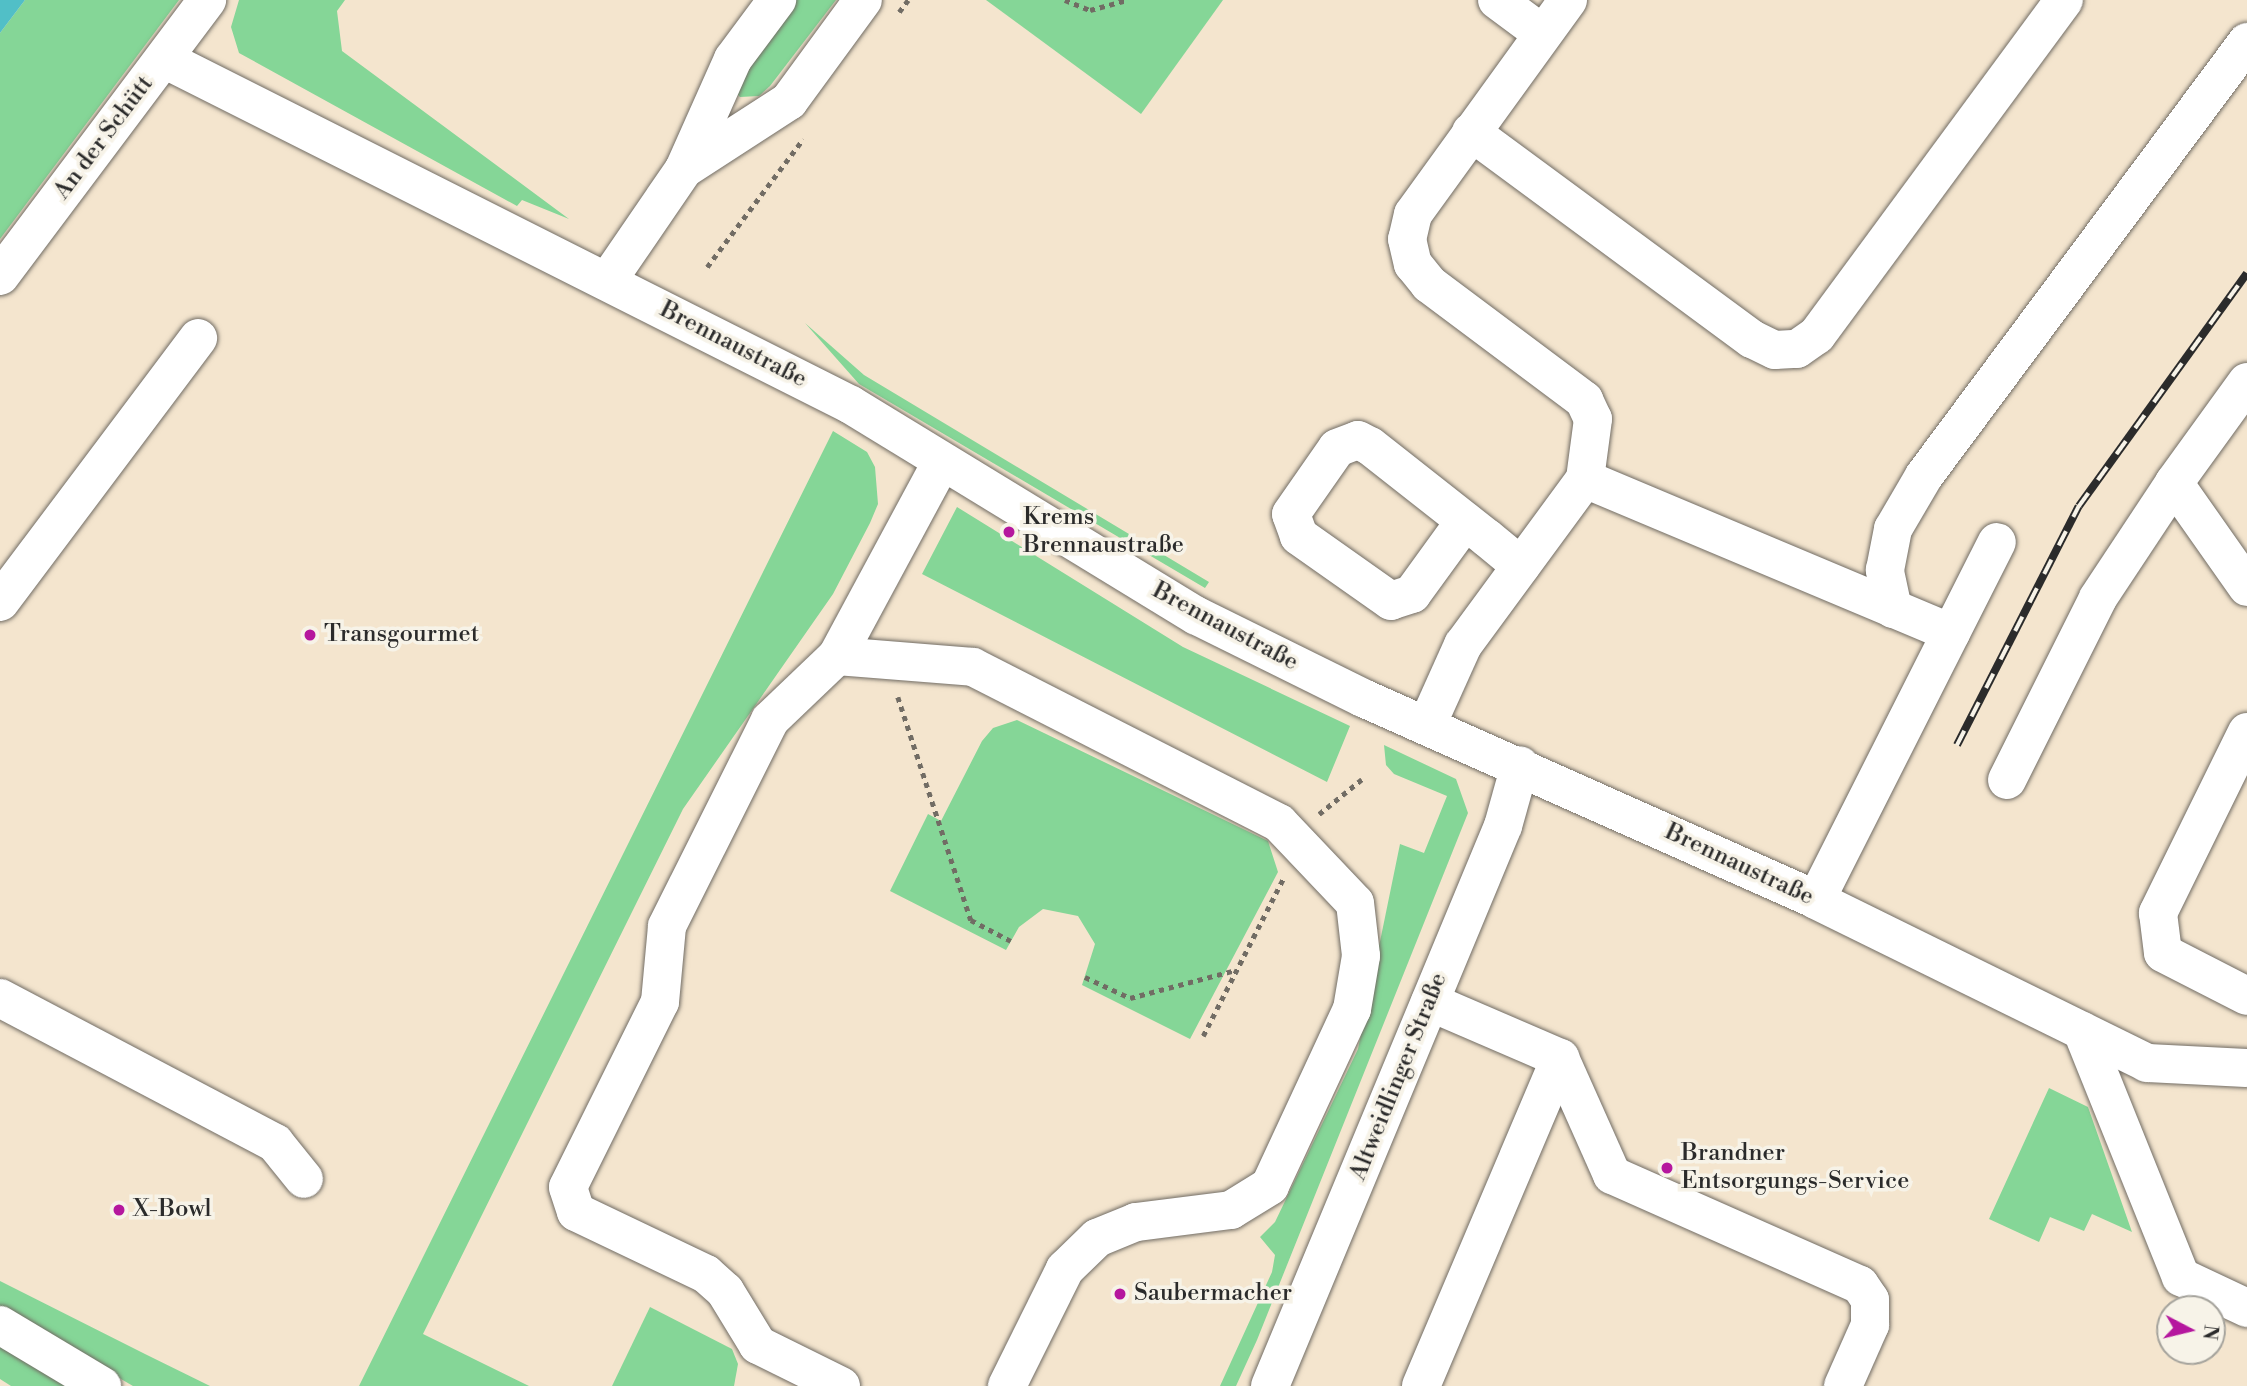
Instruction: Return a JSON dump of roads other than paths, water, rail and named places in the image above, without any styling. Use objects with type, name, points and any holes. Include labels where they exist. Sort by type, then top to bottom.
[{"type":"street","name":"An der Schütt","points":[[0,276],[207,0]]},
{"type":"street","points":[[608,280],[684,169],[733,59],[777,0]]},
{"type":"street","points":[[684,169],[789,101],[863,0]]},
{"type":"street","points":[[1497,0],[1543,34]]},
{"type":"street","points":[[1427,725],[1463,645],[1585,480],[1593,419],[1584,400],[1429,284],[1413,264],[1407,239],[1413,214],[1568,0]]},
{"type":"street","points":[[1471,132],[1752,339],[1775,350],[1797,349],[1817,335],[2064,0]]},
{"type":"street","points":[[1893,609],[1885,570],[1893,528],[1924,476],[2247,42]]},
{"type":"street","name":"Brennaustraße","points":[[164,59],[213,89],[608,280],[850,405],[1197,616],[1427,725],[1816,900],[2147,1063],[2247,1068]]},
{"type":"street","points":[[0,602],[198,338]]},
{"type":"street","points":[[2007,780],[2098,598],[2174,483],[2247,382]]},
{"type":"street","points":[[1465,521],[1412,594],[1391,601],[1299,536],[1291,514],[1337,448],[1358,440],[1465,521],[1521,566]]},
{"type":"street","points":[[841,1386],[758,1345],[725,1292],[706,1274],[576,1212],[568,1200],[660,1002],[673,914],[770,720],[836,656],[942,461]]},
{"type":"street","points":[[1585,480],[1951,633]]},
{"type":"street","points":[[2174,483],[2247,587]]},
{"type":"street","points":[[1816,900],[1997,542]]},
{"type":"street","points":[[836,656],[973,667],[1279,822],[1355,903],[1361,956],[1352,1009],[1270,1186],[1231,1210],[1136,1222],[1097,1238],[1065,1269],[1007,1386]]},
{"type":"street","points":[[2247,732],[2158,913],[2163,953],[2247,996]]},
{"type":"street","name":"Altweidlinger Straße","points":[[1270,1386],[1503,826],[1520,765]]},
{"type":"street","points":[[0,998],[275,1143],[304,1179]]},
{"type":"street","points":[[1430,1002],[1560,1058],[1612,1175],[1860,1285],[1870,1300],[1870,1325],[1843,1386]]},
{"type":"street","points":[[2082,1031],[2181,1276],[2247,1308]]},
{"type":"street","points":[[1420,1386],[1560,1058]]},
{"type":"street","points":[[0,1325],[102,1386]]},
{"type":"water","points":[[0,0],[25,0],[0,33]]},
{"type":"railway","points":[[1957,745],[2079,506],[2247,273]]},
{"type":"place","name":"Krems Brennaustraße","points":[[1009,532]]},
{"type":"place","name":"Transgourmet","points":[[310,635]]},
{"type":"place","name":"Brandner Entsorgungs-Service","points":[[1667,1168]]},
{"type":"place","name":"X-Bowl","points":[[119,1210]]},
{"type":"place","name":"Saubermacher","points":[[1120,1294]]}]
